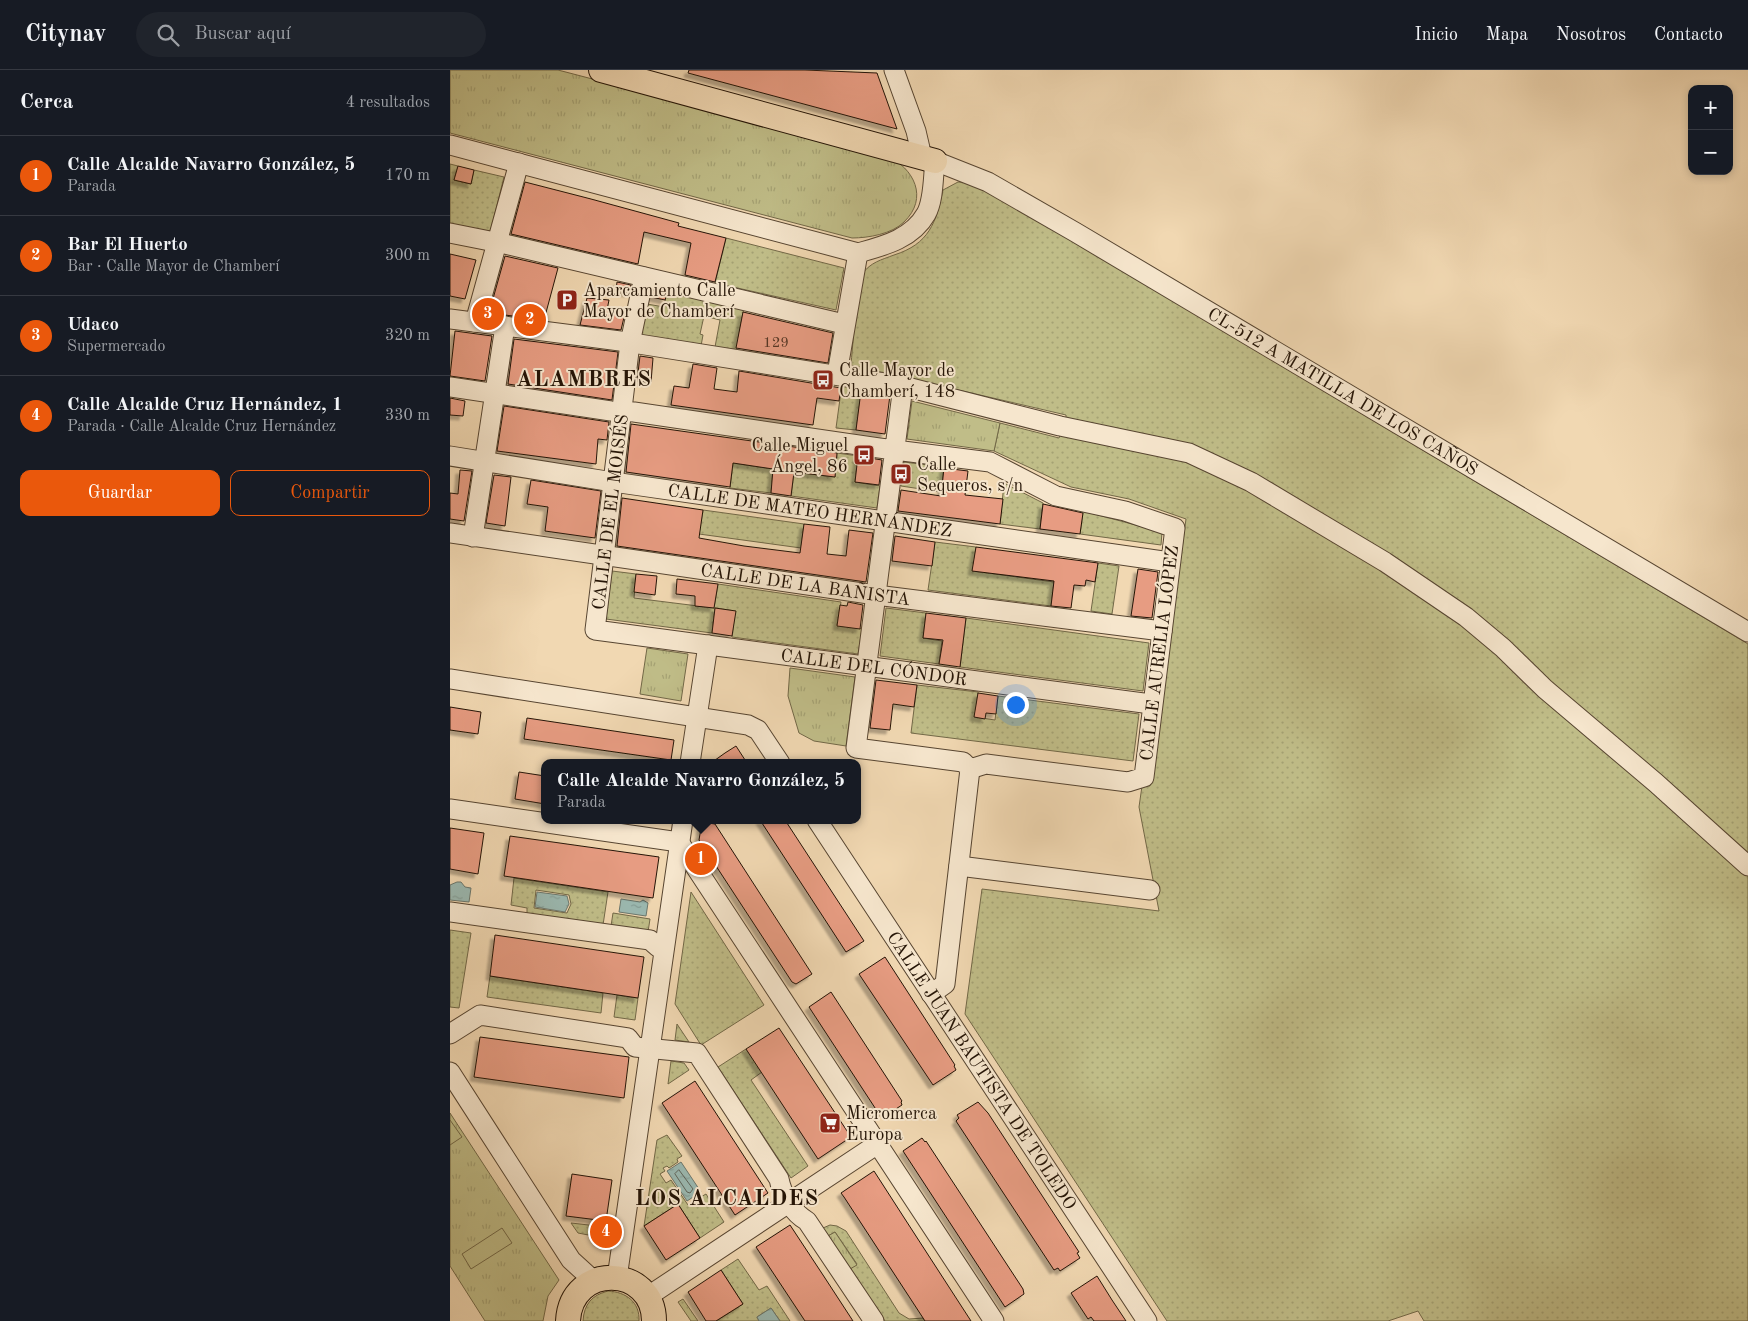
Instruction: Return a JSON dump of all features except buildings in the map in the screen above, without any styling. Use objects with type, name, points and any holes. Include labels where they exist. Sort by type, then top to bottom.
[{"type":"main road","points":[[601,70],[929,159]]},
{"type":"main road","points":[[568,1321],[573,1300],[587,1285],[618,1278],[634,1284],[647,1297],[652,1305],[654,1321]]},
{"type":"street","points":[[450,145],[858,253],[898,240],[915,229],[927,213],[932,191],[929,159],[916,131],[894,70]]},
{"type":"street","name":"CL-512 A MATILLA DE LOS CAÑOS","points":[[929,159],[988,182],[1127,262],[1748,632]]},
{"type":"street","points":[[475,322],[519,163]]},
{"type":"street","points":[[932,191],[964,172]]},
{"type":"street","points":[[450,233],[844,324]]},
{"type":"street","points":[[837,374],[844,324],[858,253]]},
{"type":"street","name":"CALLE DE EL MOISÉS","points":[[595,630],[630,343],[644,277]]},
{"type":"street","points":[[450,319],[630,343],[837,374],[902,386],[1060,426],[1189,453],[1251,482],[1386,562],[1466,618],[1503,648],[1545,689],[1656,783],[1748,866]]},
{"type":"street","points":[[473,537],[505,326]]},
{"type":"street","points":[[902,386],[896,450],[856,748],[963,762],[970,769],[945,984],[931,994]]},
{"type":"street","points":[[450,387],[896,450]]},
{"type":"street","name":"CALLE AURELIA LÓPEZ","points":[[896,450],[990,462],[1056,496],[1125,511],[1175,528],[1151,704],[1144,777],[1128,782],[986,764],[970,769]]},
{"type":"street","name":"CALLE DE MATEO HERNÁNDEZ","points":[[450,456],[613,482],[1170,562]]},
{"type":"street","name":"CALLE DE LA BAÑISTA","points":[[450,533],[605,557],[1162,631]]},
{"type":"street","name":"CALLE DEL CÓNDOR","points":[[595,630],[1151,704]]},
{"type":"street","points":[[691,759],[708,645]]},
{"type":"street","points":[[450,679],[748,725],[758,730],[777,759]]},
{"type":"street","points":[[450,809],[541,822]]},
{"type":"street","points":[[555,824],[680,842],[994,1321]]},
{"type":"street","points":[[618,1278],[682,824]]},
{"type":"street","name":"CALLE JUAN BAUTISTA DE TOLEDO","points":[[820,824],[1146,1321]]},
{"type":"street","points":[[959,866],[1150,890]]},
{"type":"street","points":[[450,912],[650,940],[658,947],[664,948]]},
{"type":"street","points":[[450,1034],[480,1015],[628,1038],[635,1047],[697,1053],[779,1179],[781,1189],[798,1216],[807,1221],[874,1321]]},
{"type":"street","points":[[450,1072],[587,1285]]},
{"type":"street","points":[[647,1297],[879,1143]]},
{"type":"green space","points":[[450,70],[558,70],[887,156],[897,161],[911,176],[917,194],[916,203],[912,213],[893,230],[872,236],[852,238],[450,133]]},
{"type":"green space","points":[[450,164],[458,166],[454,180],[471,184],[474,170],[504,177],[490,233],[450,224]]},
{"type":"green space","points":[[958,182],[975,183],[1748,644],[1748,857],[1546,682],[1245,471],[1066,420],[1066,415],[851,365],[857,302],[862,274],[873,264],[906,250],[923,238],[934,222],[943,190]]},
{"type":"green space","points":[[726,238],[844,268],[836,310],[715,283]]},
{"type":"green space","points":[[668,287],[744,307],[736,351],[715,347],[720,320],[704,316],[700,334],[703,335],[701,346],[641,335],[647,304],[664,307]]},
{"type":"green space","points":[[842,384],[862,387],[856,430],[836,428]]},
{"type":"green space","points":[[912,401],[1000,423],[994,451],[907,439]]},
{"type":"green space","points":[[1000,423],[1059,438],[1062,431],[1185,460],[1248,488],[1448,612],[1748,873],[1748,1321],[1424,1321],[1418,1311],[1388,1321],[1167,1321],[965,1014],[982,889],[1159,911],[1139,807],[1142,786],[1150,786],[1186,519],[1129,499],[1071,487],[994,451]]},
{"type":"green space","points":[[837,453],[858,456],[855,482],[880,486],[877,508],[791,496],[794,472],[835,477]]},
{"type":"green space","points":[[904,462],[944,467],[941,492],[901,486]]},
{"type":"green space","points":[[733,463],[773,469],[771,493],[730,488]]},
{"type":"green space","points":[[1004,483],[1043,503],[1040,529],[1000,524]]},
{"type":"green space","points":[[703,510],[804,524],[801,548],[699,534]]},
{"type":"green space","points":[[1083,511],[1162,532],[1161,545],[1080,534]]},
{"type":"green space","points":[[935,542],[976,547],[973,571],[1054,582],[1051,606],[928,590]]},
{"type":"green space","points":[[1098,563],[1119,566],[1112,614],[1091,611]]},
{"type":"green space","points":[[612,571],[636,574],[634,598],[714,608],[718,584],[841,602],[837,625],[862,629],[858,654],[732,637],[735,611],[715,608],[712,633],[606,619]]},
{"type":"green space","points":[[886,608],[926,613],[923,638],[942,641],[939,664],[880,656]]},
{"type":"green space","points":[[966,618],[1149,643],[1143,691],[960,667]]},
{"type":"green space","points":[[647,648],[688,654],[681,701],[640,694]]},
{"type":"green space","points":[[790,668],[855,677],[846,746],[814,741],[799,733],[788,696]]},
{"type":"green space","points":[[917,685],[978,692],[975,717],[995,720],[998,696],[1139,714],[1133,761],[911,733]]},
{"type":"green space","points":[[514,878],[608,892],[603,925],[527,914],[527,908],[511,905]],"holes":[[[536,890],[569,895],[571,904],[567,913],[534,908]]]},
{"type":"green space","points":[[691,892],[764,1005],[701,1045],[675,1004]]},
{"type":"green space","points":[[613,913],[650,919],[648,932],[611,926]]},
{"type":"green space","points":[[450,930],[471,933],[459,1008],[450,1007]]},
{"type":"green space","points":[[490,976],[603,993],[601,1013],[487,997]]},
{"type":"green space","points":[[617,995],[638,998],[635,1020],[614,1017]]},
{"type":"green space","points":[[677,1024],[689,1042],[675,1040]]},
{"type":"green space","points":[[746,1049],[762,1072],[751,1080],[808,1166],[791,1178],[718,1067]]},
{"type":"green space","points":[[671,1061],[684,1063],[689,1070],[668,1084]]},
{"type":"green space","points":[[450,1113],[559,1280],[548,1296],[543,1321],[485,1321],[450,1266]]},
{"type":"green space","points":[[450,1120],[462,1137],[450,1145]]},
{"type":"green space","points":[[667,1135],[682,1156],[677,1159],[678,1162],[669,1168],[667,1166],[663,1168],[665,1171],[660,1174],[666,1183],[671,1180],[688,1205],[701,1201],[699,1198],[706,1194],[724,1222],[700,1238],[678,1204],[644,1226],[657,1140]]},
{"type":"green space","points":[[571,1223],[606,1227],[604,1238],[578,1233]]},
{"type":"green space","points":[[830,1225],[837,1226],[846,1231],[899,1313],[909,1319],[923,1318],[925,1321],[885,1321],[850,1269],[857,1264],[835,1232],[828,1236],[823,1228]]},
{"type":"green space","points":[[502,1228],[512,1243],[471,1269],[462,1254]]},
{"type":"green space","points":[[835,1232],[857,1265],[850,1269],[828,1236]]},
{"type":"green space","points":[[738,1259],[759,1290],[767,1286],[790,1321],[780,1321],[771,1308],[757,1317],[759,1321],[716,1321],[743,1304],[721,1270]]},
{"type":"green space","points":[[608,1291],[621,1293],[631,1299],[637,1308],[639,1321],[583,1321],[585,1310],[590,1301],[597,1295]]},
{"type":"green space","points":[[683,1299],[698,1321],[691,1321],[678,1302]]},
{"type":"water","points":[[461,882],[465,887],[471,888],[469,902],[450,900],[450,885]]},
{"type":"water","points":[[537,892],[567,896],[569,904],[565,912],[535,907]]},
{"type":"water","points":[[621,899],[640,902],[643,900],[648,903],[646,916],[619,912]]},
{"type":"water","points":[[681,1162],[701,1192],[687,1201],[667,1171]]},
{"type":"water","points":[[771,1308],[780,1321],[759,1321],[757,1317]]},
{"type":"place","name":"Aparcamiento Calle Mayor de Chamberí","points":[[567,300]]},
{"type":"place","name":"Udaco","points":[[488,314]]},
{"type":"place","name":"Bar El Huerto","points":[[530,320]]},
{"type":"place","name":"Calle Mayor de Chamberí, 148","points":[[823,380]]},
{"type":"place","name":"Calle Miguel Ángel, 86","points":[[864,455]]},
{"type":"place","name":"Calle Sequeros, s/n","points":[[901,474]]},
{"type":"place","name":"Calle Alcalde Navarro González, 5","points":[[701,859]]},
{"type":"place","name":"Micromerca Europa","points":[[830,1123]]},
{"type":"place","name":"Calle Alcalde Cruz Hernández, 1","points":[[606,1232]]},
{"type":"district","name":"ALAMBRES","points":[[584,378]]},
{"type":"district","name":"LOS ALCALDES","points":[[727,1197]]}]
